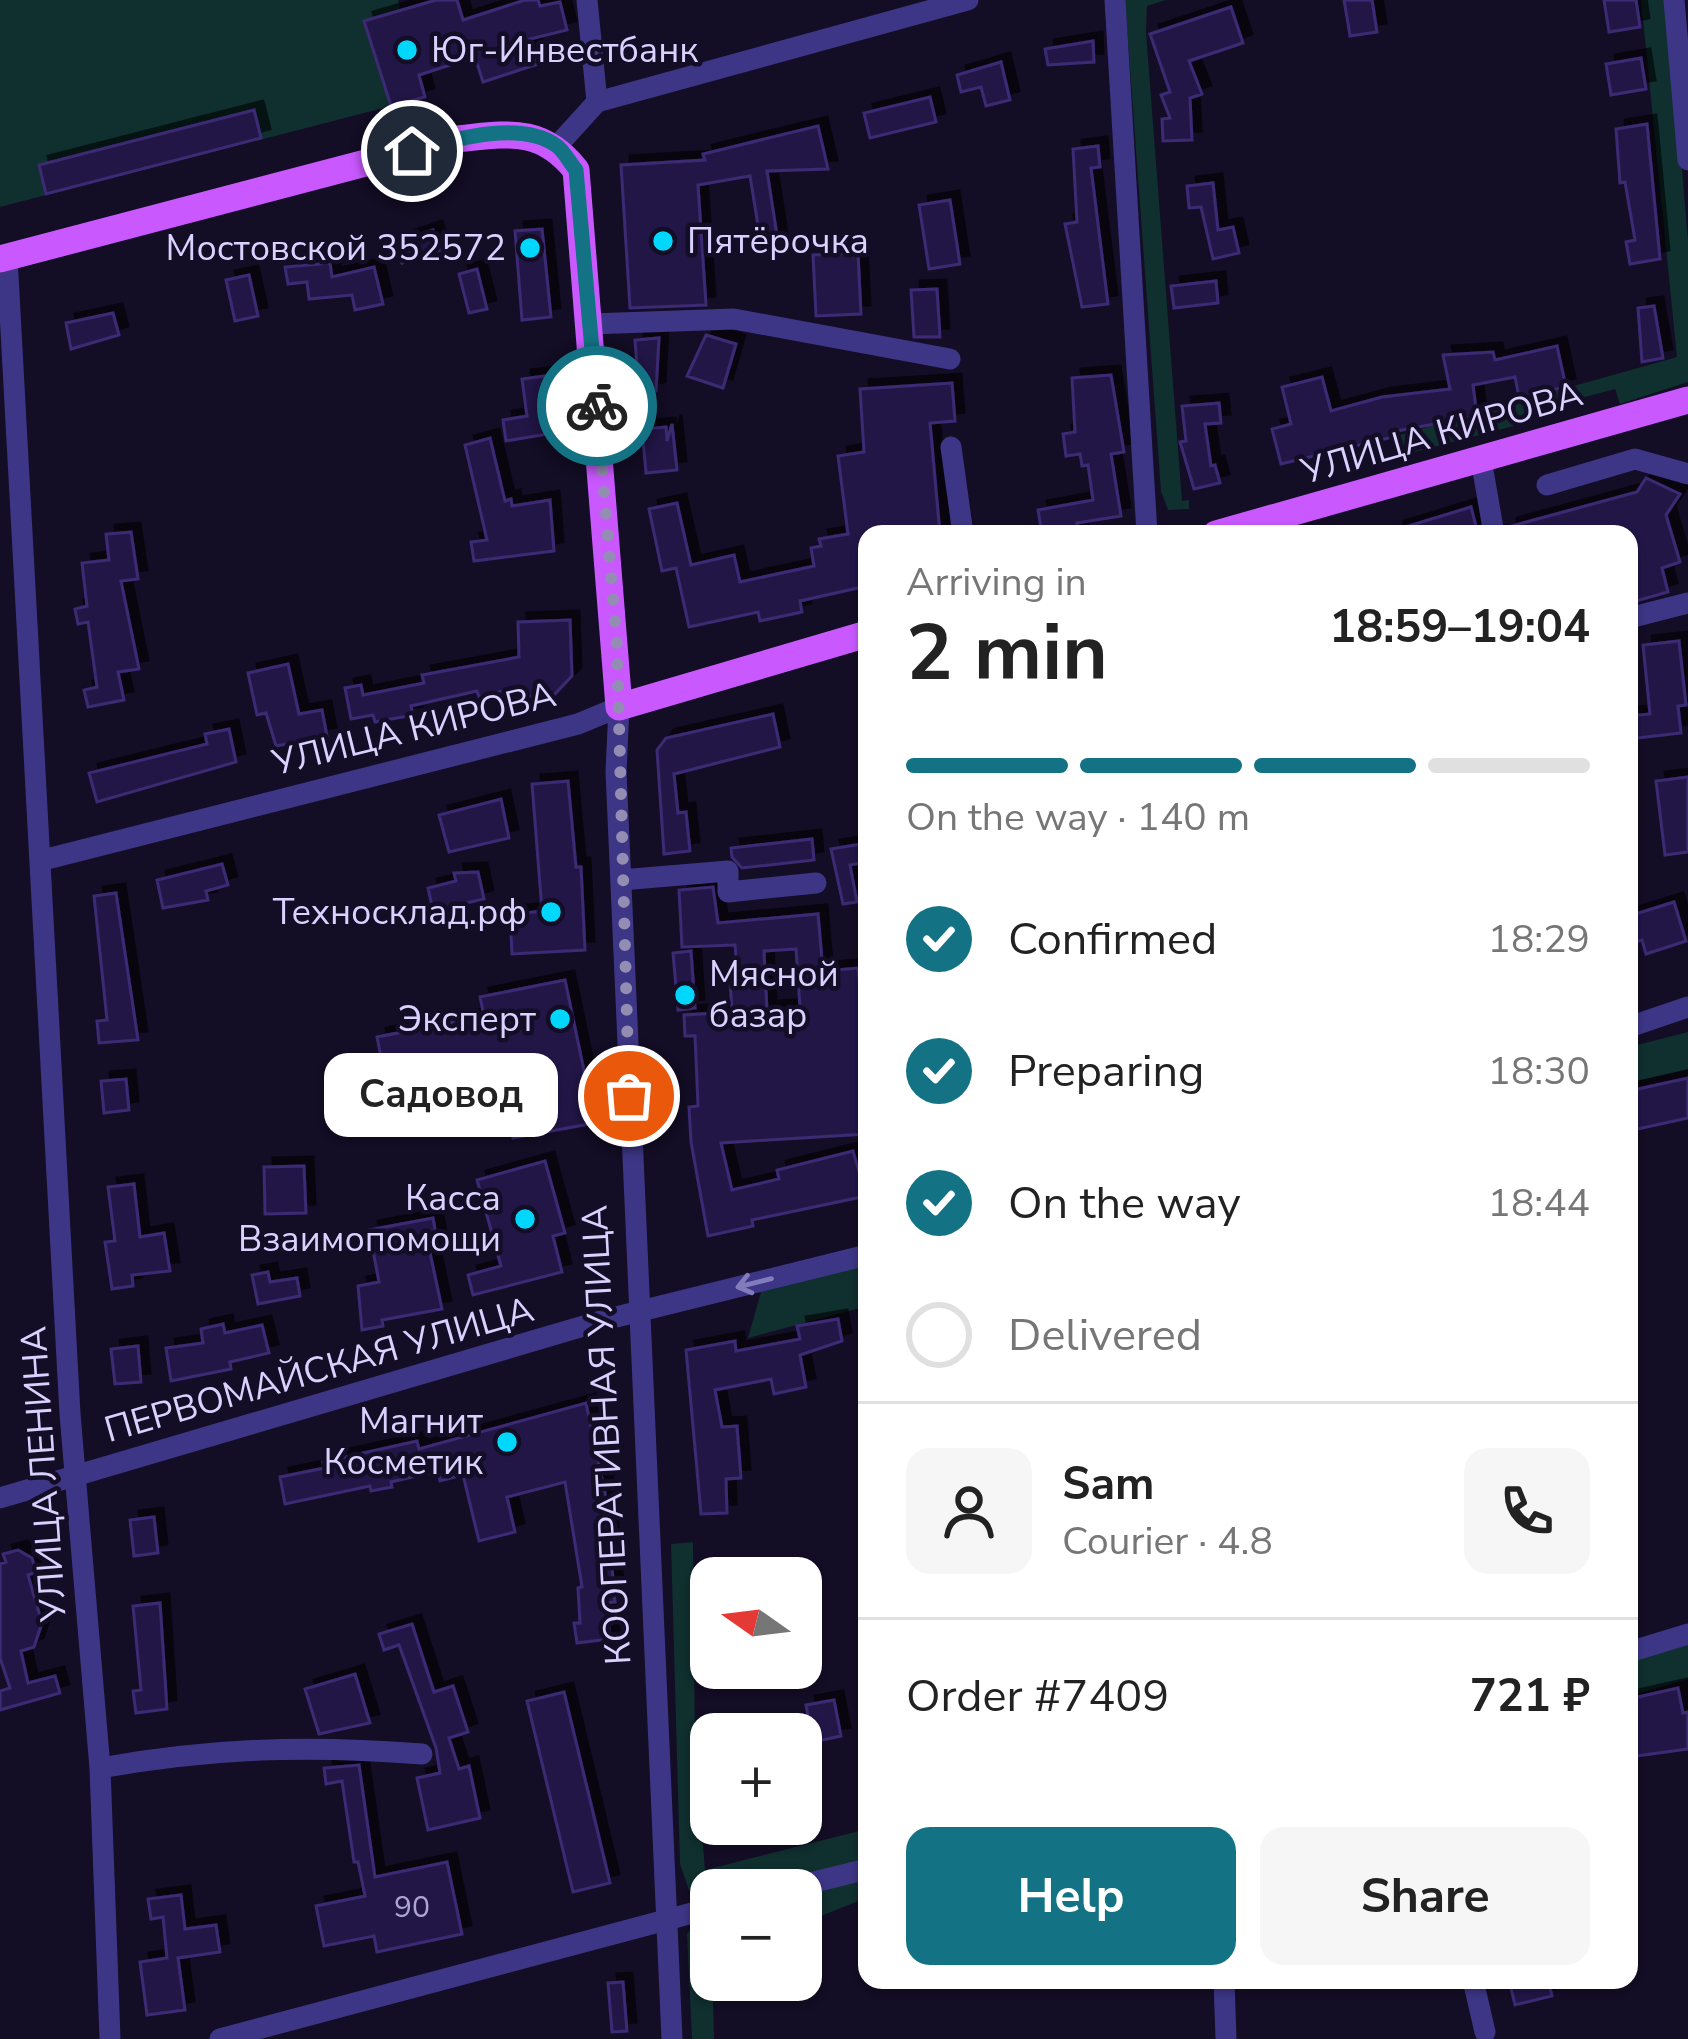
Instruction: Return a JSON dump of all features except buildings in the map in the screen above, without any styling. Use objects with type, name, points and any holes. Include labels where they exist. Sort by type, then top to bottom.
[{"type":"main road","points":[[4,258],[457,139],[530,136],[557,146]]},
{"type":"main road","name":"КООПЕРАТИВНАЯ УЛИЦА","points":[[557,146],[576,170],[620,707]]},
{"type":"main road","name":"УЛИЦА КИРОВА","points":[[1278,525],[1481,459],[1688,400]]},
{"type":"main road","name":"УЛИЦА КИРОВА","points":[[620,707],[858,637]]},
{"type":"street","points":[[587,0],[597,102]]},
{"type":"street","points":[[557,146],[597,102],[968,0]]},
{"type":"street","points":[[1115,0],[1146,525]]},
{"type":"street","points":[[1674,0],[1688,160]]},
{"type":"street","name":"УЛИЦА ЛЕНИНА","points":[[4,258],[43,860],[75,1476],[100,1768],[110,2039]]},
{"type":"street","points":[[590,324],[734,319],[950,359]]},
{"type":"street","points":[[952,447],[962,525]]},
{"type":"street","points":[[1481,459],[1492,525]]},
{"type":"street","points":[[1547,485],[1635,459],[1688,474]]},
{"type":"street","points":[[1638,616],[1688,603]]},
{"type":"street","name":"УЛИЦА КИРОВА","points":[[43,860],[578,724],[620,707]]},
{"type":"street","name":"КООПЕРАТИВНАЯ УЛИЦА","points":[[620,707],[621,880],[638,1312],[673,2039]]},
{"type":"street","points":[[621,880],[728,872],[728,892],[816,883]]},
{"type":"street","points":[[1638,1024],[1688,1007]]},
{"type":"street","name":"ПЕРВОМАЙСКАЯ УЛИЦА","points":[[0,1498],[638,1312],[858,1257]]},
{"type":"street","points":[[1638,1649],[1688,1634]]},
{"type":"street","points":[[100,1768],[177,1754],[301,1745],[422,1754]]},
{"type":"street","points":[[822,1880],[858,1871]]},
{"type":"street","points":[[220,2039],[690,1913]]},
{"type":"street","points":[[1225,1989],[1226,2039]]},
{"type":"street","points":[[1475,1989],[1485,2032]]},
{"type":"green space","points":[[0,0],[398,0],[400,9],[364,21],[391,106],[0,207]]},
{"type":"green space","points":[[1125,0],[1166,0],[1147,6],[1146,32],[1182,501],[1189,500],[1189,509],[1168,510],[1161,491]]},
{"type":"green space","points":[[1641,0],[1668,0],[1688,241],[1688,382],[1620,404],[1615,389],[1532,411],[1533,421],[1407,454],[1393,437],[1677,357]]},
{"type":"green space","points":[[1688,1032],[1688,1069],[1638,1081],[1638,1045]]},
{"type":"green space","points":[[858,1266],[858,1308],[748,1338],[761,1292]]},
{"type":"green space","points":[[693,1542],[690,1845],[703,1845],[705,1869],[690,1869],[690,1890],[680,1864],[671,1544]]},
{"type":"green space","points":[[1688,1644],[1688,1679],[1638,1693],[1638,1658]]},
{"type":"green space","points":[[858,1831],[858,1861],[822,1870],[709,1869],[804,1845],[822,1845],[822,1840]]},
{"type":"green space","points":[[858,1879],[858,1901],[822,1916],[822,1888]]},
{"type":"green space","points":[[690,1930],[690,1997],[687,1934]]},
{"type":"green space","points":[[690,2001],[713,2001],[714,2039],[692,2039]]},
{"type":"way so far","points":[[597,406],[620,707],[616,772],[629,1096]]},
{"type":"place","name":"Юг-Инвестбанк","points":[[407,50]]},
{"type":"place","name":"Пятёрочка","points":[[663,241]]},
{"type":"place","name":"Мостовской 352572","points":[[530,248]]},
{"type":"place","name":"Техносклад.рф","points":[[551,912]]},
{"type":"place","name":"Мясной базар","points":[[685,995]]},
{"type":"place","name":"Эксперт","points":[[560,1019]]},
{"type":"place","name":"Садовод","points":[[629,1096]]},
{"type":"place","name":"Касса Взаимопомощи","points":[[525,1219]]},
{"type":"place","name":"Магнит Косметик","points":[[507,1442]]},
{"type":"route","points":[[412,151],[457,139],[530,136],[557,146],[576,170],[597,406]]}]
